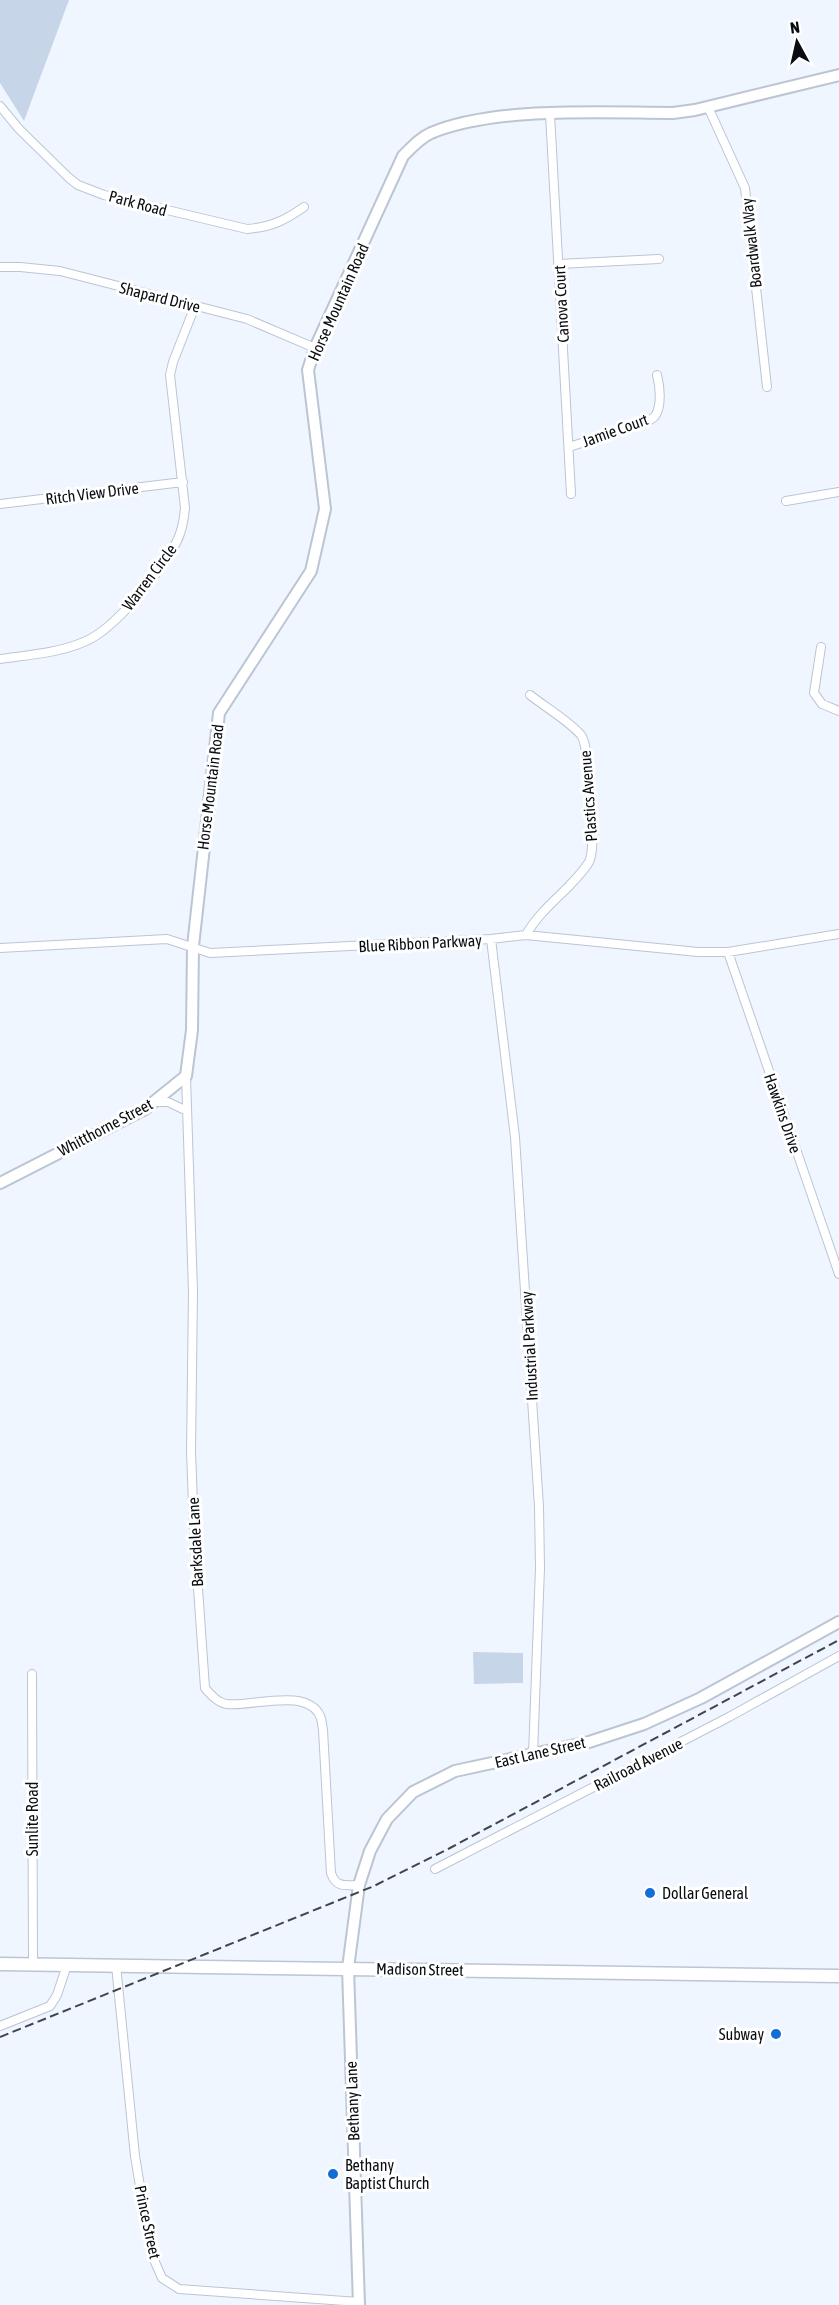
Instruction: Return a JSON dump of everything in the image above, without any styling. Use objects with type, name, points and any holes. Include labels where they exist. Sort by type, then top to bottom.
[{"type":"main road","name":"Madison Street","points":[[0,1964],[839,1976]]},
{"type":"street","name":"Horse Mountain Road","points":[[193,946],[219,713],[311,571],[325,509],[308,370],[315,348],[403,156],[418,141],[431,133],[471,122],[518,115],[673,113],[708,107],[839,75]]},
{"type":"street","name":"Park Road","points":[[0,106],[19,129],[69,178],[78,185],[104,195],[247,229],[267,227],[287,219],[304,207]]},
{"type":"street","name":"Boardwalk Way","points":[[708,107],[745,188],[767,387]]},
{"type":"street","name":"Canova Court","points":[[550,114],[572,494]]},
{"type":"street","points":[[559,264],[659,260]]},
{"type":"street","name":"Shapard Drive","points":[[0,267],[60,271],[248,319],[315,348]]},
{"type":"street","name":"Warren Circle","points":[[0,659],[71,647],[88,641],[108,628],[148,582],[176,543],[183,524],[185,507],[170,375],[195,306]]},
{"type":"street","name":"Jamie Court","points":[[569,447],[652,419],[658,408],[660,386],[657,375]]},
{"type":"street","name":"Ritch View Drive","points":[[0,504],[183,482]]},
{"type":"street","points":[[786,501],[839,492]]},
{"type":"street","points":[[821,647],[814,693],[822,704],[839,711]]},
{"type":"street","name":"Plastics Avenue","points":[[526,935],[533,922],[570,885],[590,860],[592,848],[592,810],[584,740],[573,728],[530,695]]},
{"type":"street","name":"Blue Ribbon Parkway","points":[[0,948],[167,939],[210,953],[491,939],[526,935],[698,952],[728,952],[839,934]]},
{"type":"street","name":"Industrial Parkway","points":[[491,939],[515,1137],[538,1507],[540,1568],[533,1754]]},
{"type":"street","points":[[186,1076],[192,1030],[193,946]]},
{"type":"street","name":"Hawkins Drive","points":[[728,952],[839,1274]]},
{"type":"street","name":"Whitthorne Street","points":[[0,1183],[146,1109],[186,1076]]},
{"type":"street","name":"Barksdale Lane","points":[[186,1076],[193,1293],[191,1451],[193,1520],[205,1688],[213,1697],[226,1704],[295,1700],[314,1708],[320,1716],[323,1730],[331,1873],[334,1881],[340,1886],[359,1885]]},
{"type":"street","points":[[155,1102],[168,1102],[187,1111]]},
{"type":"street","name":"East Lane Street","points":[[348,1968],[359,1885],[370,1851],[387,1819],[413,1792],[454,1772],[589,1742],[644,1724],[700,1698],[839,1622]]},
{"type":"street","name":"Railroad Avenue","points":[[435,1869],[729,1718],[839,1656]]},
{"type":"street","name":"Sunlite Road","points":[[32,1674],[33,1965]]},
{"type":"street","points":[[0,2026],[50,2006],[57,1995],[67,1965]]},
{"type":"street","name":"Prince Street","points":[[116,1965],[135,2156],[151,2253],[162,2278],[179,2289],[359,2304]]},
{"type":"street","name":"Bethany Lane","points":[[348,1968],[359,2304]]},
{"type":"shaded area","points":[[0,0],[69,0],[24,121],[0,83]]},
{"type":"shaded area","points":[[473,1652],[523,1653],[523,1683],[474,1684]]},
{"type":"railway","points":[[0,2037],[374,1886],[450,1848],[839,1640]]},
{"type":"place","name":"Dollar General","points":[[650,1893]]},
{"type":"place","name":"Subway","points":[[776,2034]]},
{"type":"place","name":"Bethany Baptist Church","points":[[333,2174]]}]
